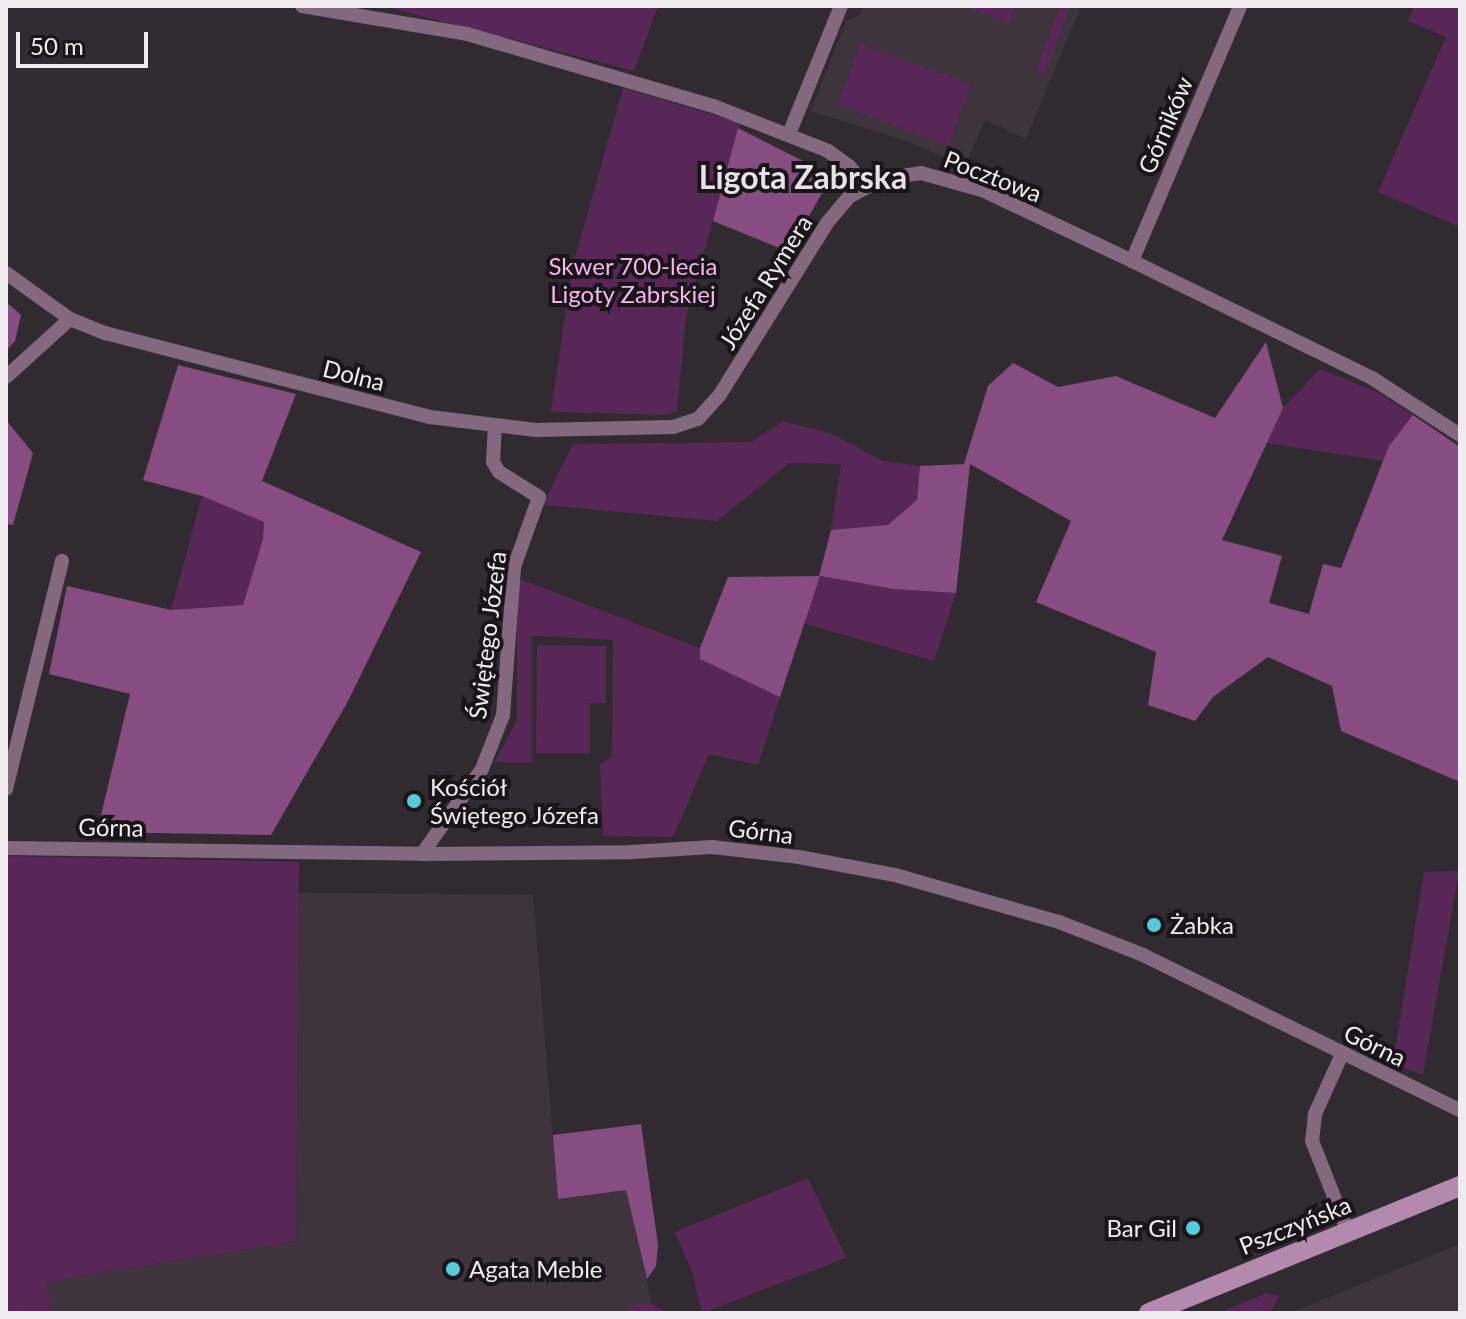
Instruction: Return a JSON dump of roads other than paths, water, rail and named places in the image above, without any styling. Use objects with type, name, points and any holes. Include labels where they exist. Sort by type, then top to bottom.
[{"type":"main road","name":"Pszczyńska","points":[[1149,1313],[1460,1186]]},
{"type":"street","points":[[302,6],[467,34],[693,100],[828,151],[849,166],[865,186]]},
{"type":"street","points":[[789,134],[841,6]]},
{"type":"street","name":"Górników","points":[[1132,261],[1240,6]]},
{"type":"street","name":"Pocztowa","points":[[865,186],[905,174],[938,175],[982,190],[1372,378],[1460,435]]},
{"type":"street","name":"Józefa Rymera","points":[[709,409],[827,223],[849,197],[865,186]]},
{"type":"street","name":"Dolna","points":[[6,273],[70,319],[142,345],[430,417],[495,427],[653,429],[688,424],[709,409]]},
{"type":"street","points":[[6,377],[70,319]]},
{"type":"street","name":"Świętego Józefa","points":[[422,854],[482,769],[503,715],[514,567],[539,497],[499,472],[492,451],[495,427]]},
{"type":"street","points":[[6,789],[62,561]]},
{"type":"street","name":"Górna","points":[[6,848],[422,854],[632,852],[712,847],[799,857],[895,875],[1059,922],[1129,950],[1460,1110]]},
{"type":"street","points":[[1342,1054],[1315,1114],[1312,1141],[1348,1232]]},
{"type":"place","name":"Kościół Świętego Józefa","points":[[414,801]]},
{"type":"place","name":"Żabka","points":[[1154,925]]},
{"type":"place","name":"Bar Gil","points":[[1193,1228]]},
{"type":"place","name":"Agata Meble","points":[[453,1269]]},
{"type":"district","name":"Ligota Zabrska","points":[[803,177]]},
{"type":"park label","name":"Skwer 700-lecia Ligoty Zabrskiej","points":[[633,280]]}]
